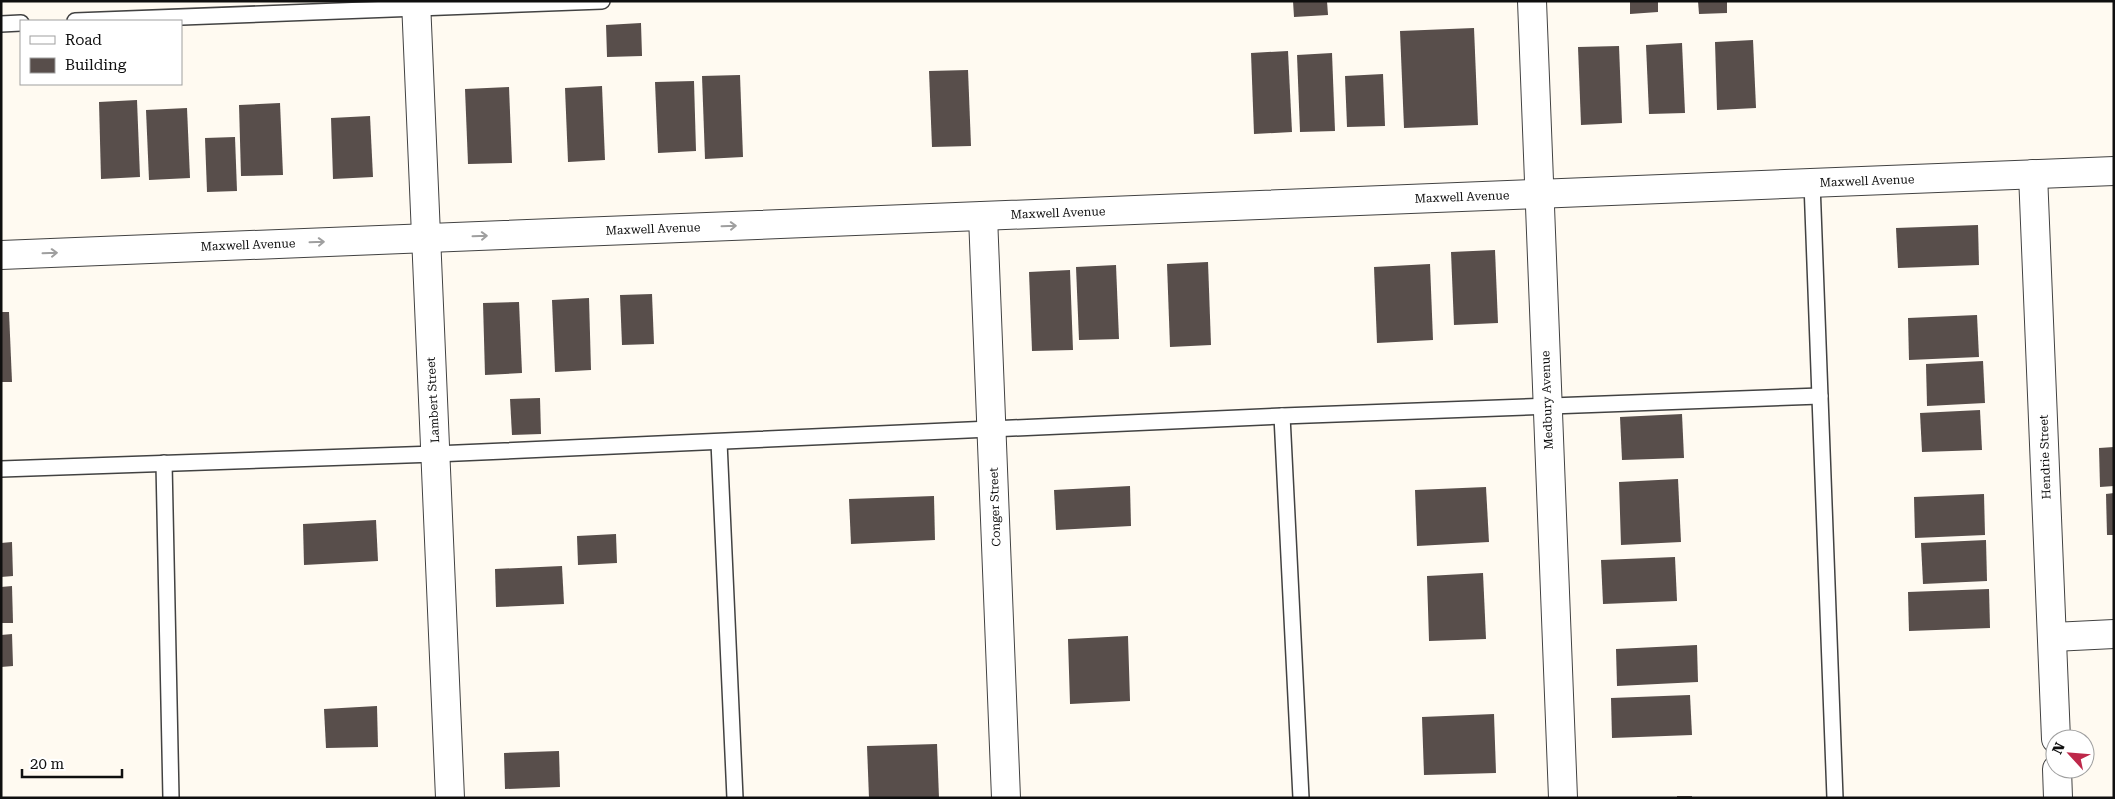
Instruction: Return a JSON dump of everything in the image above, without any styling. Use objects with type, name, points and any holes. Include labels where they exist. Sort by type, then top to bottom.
[{"type":"street","name":"Medbury Avenue","points":[[1532,1],[1563,798]]},
{"type":"street","name":"Lambert Street","points":[[417,5],[450,798]]},
{"type":"street","name":"Maxwell Avenue","points":[[1,255],[2114,171]]},
{"type":"street","name":"Hendrie Street","points":[[2033,174],[2056,729]]},
{"type":"street","name":"Conger Street","points":[[983,216],[1006,798]]},
{"type":"street","points":[[2053,637],[2114,634]]},
{"type":"street","points":[[2057,779],[2058,798]]},
{"type":"lane","points":[[96,20],[417,5],[602,1]]},
{"type":"lane","points":[[1,24],[20,23]]},
{"type":"lane","points":[[1812,183],[1835,798]]},
{"type":"lane","points":[[1,469],[436,454],[1282,416],[1820,396]]},
{"type":"lane","points":[[1282,416],[1302,798]]},
{"type":"lane","points":[[719,442],[735,798]]},
{"type":"lane","points":[[164,463],[171,798]]},
{"type":"building","points":[[1293,1],[1327,1],[1328,15],[1294,17]]},
{"type":"building","points":[[1630,1],[1658,1],[1658,12],[1630,14]]},
{"type":"building","points":[[1698,1],[1727,1],[1727,13],[1699,14]]},
{"type":"building","points":[[641,23],[642,56],[607,57],[606,25]]},
{"type":"building","points":[[1474,28],[1478,125],[1404,128],[1400,31]]},
{"type":"building","points":[[1753,40],[1756,108],[1717,110],[1715,42]]},
{"type":"building","points":[[1682,43],[1685,113],[1649,114],[1646,45]]},
{"type":"building","points":[[1619,46],[1622,123],[1581,125],[1578,47]]},
{"type":"building","points":[[1288,51],[1292,132],[1254,134],[1251,53]]},
{"type":"building","points":[[1332,53],[1335,131],[1300,132],[1297,55]]},
{"type":"building","points":[[968,70],[971,146],[932,147],[929,71]]},
{"type":"building","points":[[1383,74],[1385,126],[1347,127],[1345,76]]},
{"type":"building","points":[[740,75],[743,157],[705,159],[702,76]]},
{"type":"building","points":[[694,81],[696,151],[658,153],[655,82]]},
{"type":"building","points":[[602,86],[605,160],[568,162],[565,88]]},
{"type":"building","points":[[509,87],[512,163],[468,164],[465,89]]},
{"type":"building","points":[[137,100],[140,177],[101,179],[99,102]]},
{"type":"building","points":[[280,103],[283,175],[241,176],[239,105]]},
{"type":"building","points":[[187,108],[190,178],[149,180],[146,110]]},
{"type":"building","points":[[370,116],[373,177],[333,179],[331,118]]},
{"type":"building","points":[[235,137],[237,191],[207,192],[205,138]]},
{"type":"building","points":[[1978,225],[1979,265],[1898,268],[1896,228]]},
{"type":"building","points":[[1495,250],[1498,323],[1454,325],[1451,252]]},
{"type":"building","points":[[1208,262],[1211,345],[1170,347],[1167,264]]},
{"type":"building","points":[[1430,264],[1433,340],[1377,343],[1374,267]]},
{"type":"building","points":[[1116,265],[1119,339],[1079,340],[1076,267]]},
{"type":"building","points":[[1070,270],[1073,350],[1032,351],[1029,272]]},
{"type":"building","points":[[652,294],[654,344],[622,345],[620,295]]},
{"type":"building","points":[[589,298],[591,370],[555,372],[552,300]]},
{"type":"building","points":[[519,302],[522,373],[485,375],[483,303]]},
{"type":"building","points":[[1,312],[9,312],[12,382],[1,382]]},
{"type":"building","points":[[1977,315],[1979,357],[1909,360],[1908,318]]},
{"type":"building","points":[[1983,361],[1985,403],[1927,406],[1926,364]]},
{"type":"building","points":[[540,398],[541,434],[512,435],[510,399]]},
{"type":"building","points":[[1980,410],[1982,450],[1922,452],[1920,413]]},
{"type":"building","points":[[1682,414],[1684,458],[1622,460],[1620,417]]},
{"type":"building","points":[[2114,447],[2114,486],[2100,487],[2099,448]]},
{"type":"building","points":[[1678,479],[1681,542],[1621,545],[1619,482]]},
{"type":"building","points":[[1130,486],[1131,526],[1056,530],[1054,490]]},
{"type":"building","points":[[1486,487],[1489,542],[1417,546],[1415,490]]},
{"type":"building","points":[[2114,493],[2114,535],[2107,535],[2106,494]]},
{"type":"building","points":[[1984,494],[1985,535],[1915,538],[1914,497]]},
{"type":"building","points":[[934,496],[935,540],[851,544],[849,499]]},
{"type":"building","points":[[376,520],[378,561],[304,565],[303,524]]},
{"type":"building","points":[[616,534],[617,563],[578,565],[577,536]]},
{"type":"building","points":[[1986,540],[1987,581],[1923,584],[1921,543]]},
{"type":"building","points":[[12,542],[13,576],[1,577],[1,543]]},
{"type":"building","points":[[1675,557],[1677,601],[1603,604],[1601,560]]},
{"type":"building","points":[[562,566],[564,604],[496,607],[495,569]]},
{"type":"building","points":[[1483,573],[1486,639],[1429,641],[1427,576]]},
{"type":"building","points":[[12,586],[13,623],[1,623],[1,587]]},
{"type":"building","points":[[1989,589],[1990,628],[1909,631],[1908,592]]},
{"type":"building","points":[[12,634],[13,666],[1,667],[1,635]]},
{"type":"building","points":[[1128,636],[1130,701],[1070,704],[1068,639]]},
{"type":"building","points":[[1697,645],[1698,682],[1617,686],[1616,649]]},
{"type":"building","points":[[1690,695],[1692,735],[1612,738],[1611,698]]},
{"type":"building","points":[[377,706],[378,747],[326,748],[324,709]]},
{"type":"building","points":[[1494,714],[1496,773],[1424,775],[1422,717]]},
{"type":"building","points":[[937,744],[939,798],[869,798],[867,746]]},
{"type":"building","points":[[559,751],[560,787],[505,789],[504,753]]},
{"type":"building","points":[[1677,796],[1692,796],[1692,798],[1677,798]]}]
